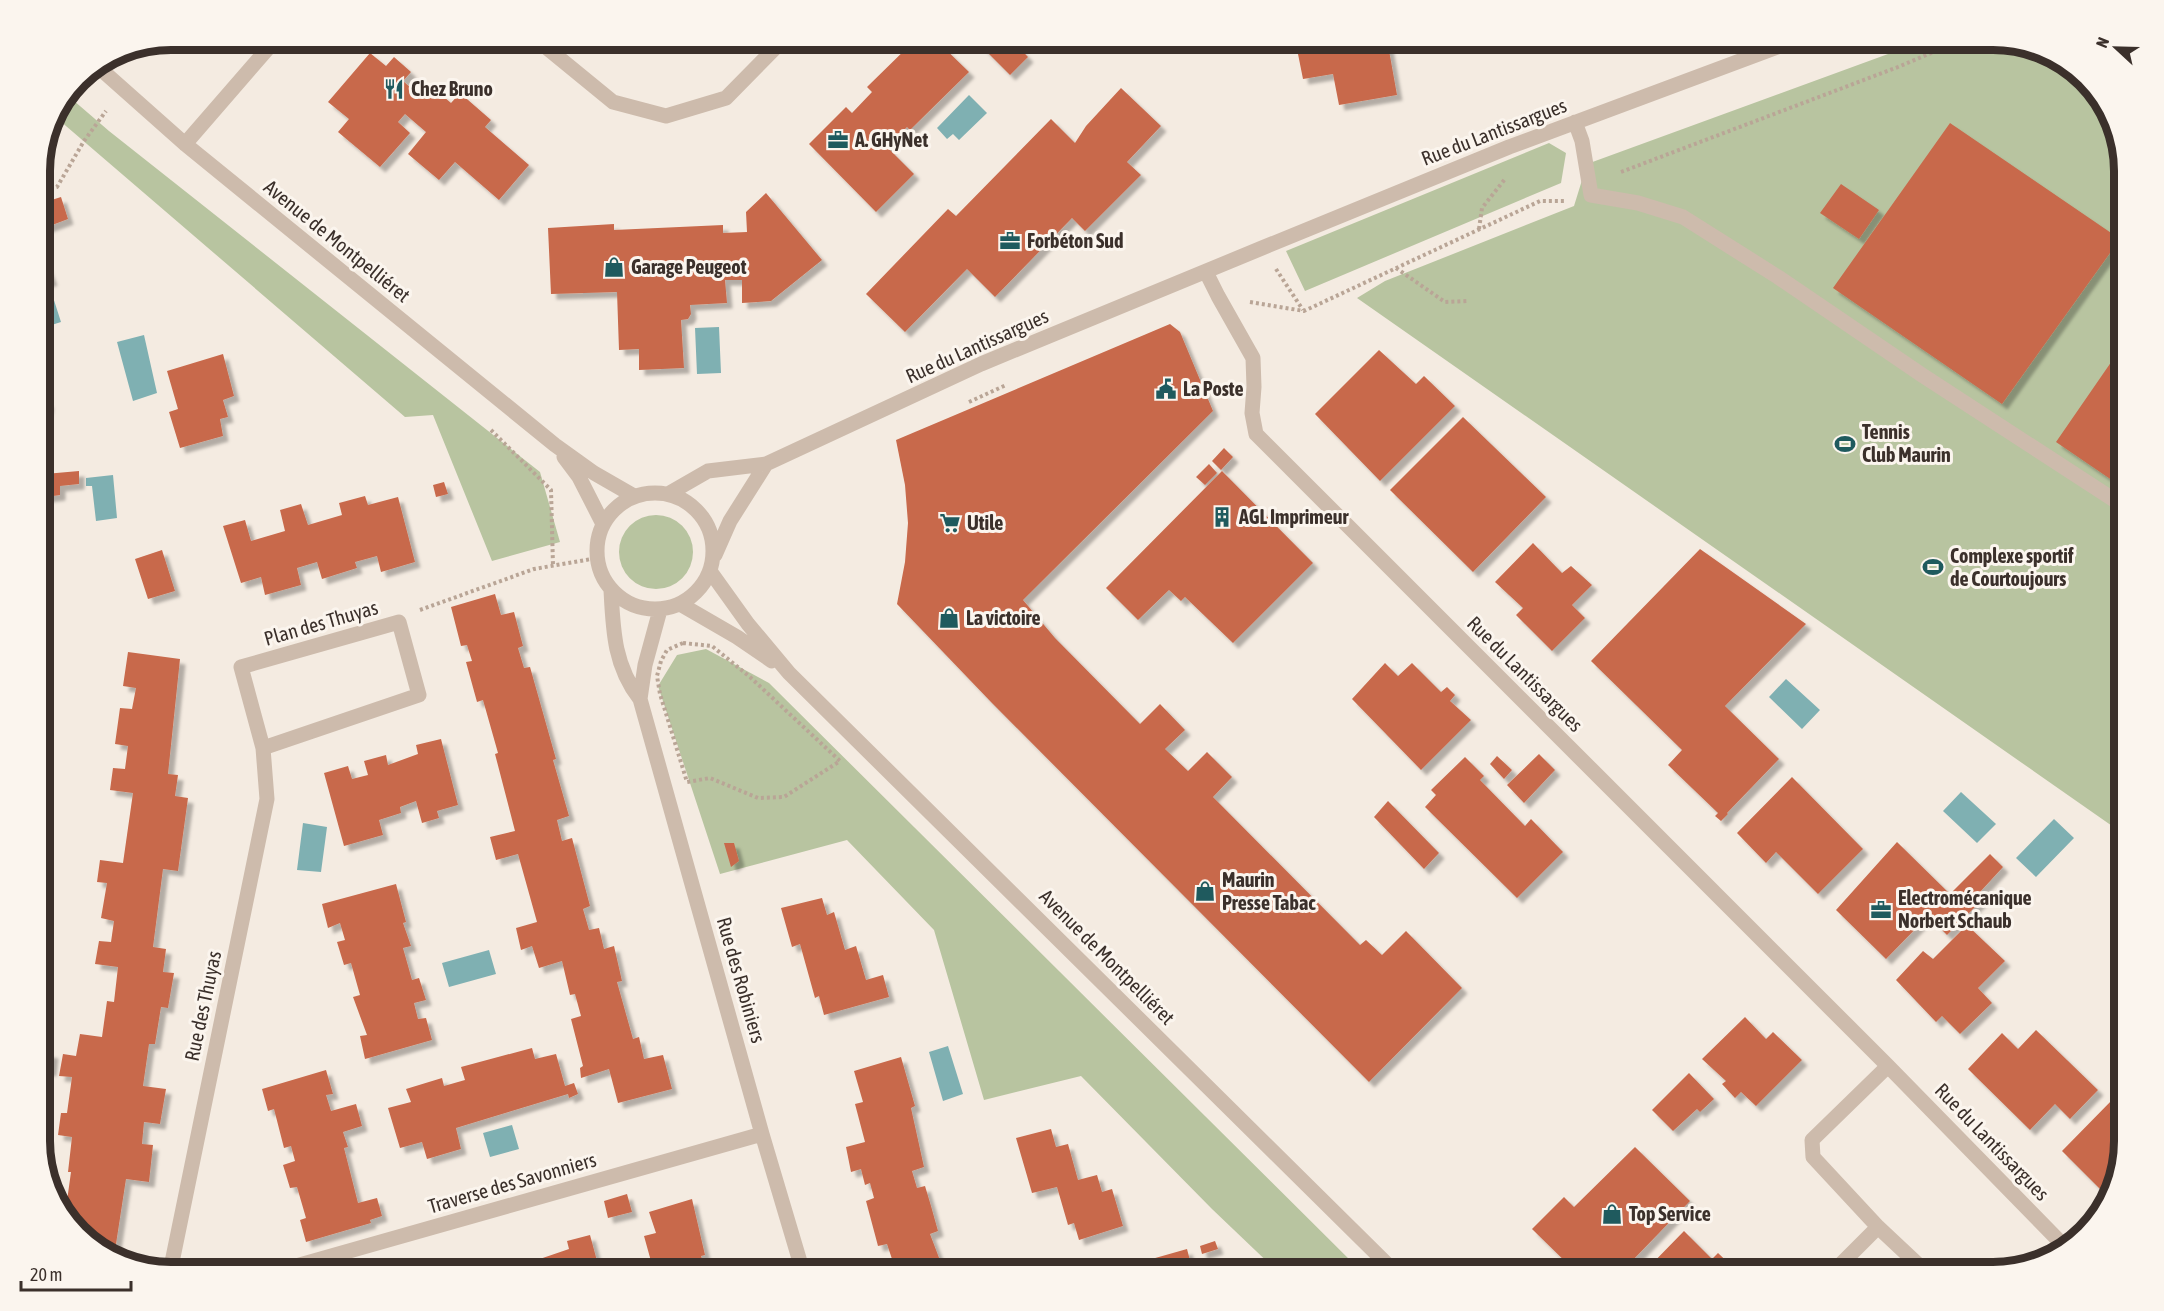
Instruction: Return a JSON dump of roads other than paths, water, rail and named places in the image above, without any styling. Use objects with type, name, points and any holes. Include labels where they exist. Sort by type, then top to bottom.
[{"type":"street","points":[[185,144],[266,50]]},
{"type":"street","points":[[549,50],[613,102],[666,116],[726,98],[773,50]]},
{"type":"street","name":"Rue du Lantissargues","points":[[668,494],[708,471],[766,464],[981,364],[1509,147],[1769,50]]},
{"type":"street","name":"Avenue de Montpelliéret","points":[[103,71],[185,144],[555,445],[634,496]]},
{"type":"street","points":[[1575,122],[1582,141],[1591,195],[1638,203],[1683,217],[1778,276],[1922,375],[2114,500]]},
{"type":"street","name":"Rue du Lantissargues","points":[[1206,272],[1253,358],[1252,413],[1256,434],[1888,1066],[2059,1241]]},
{"type":"street","name":"Avenue de Montpelliéret","points":[[555,445],[579,477],[603,524]]},
{"type":"street","points":[[712,564],[713,540],[708,524],[698,510],[684,500],[668,494],[651,492],[634,496],[622,503],[603,524],[597,540],[597,558],[602,575],[610,590],[625,602],[642,608],[660,610],[680,604],[693,596],[703,585],[712,564],[730,521],[766,464]]},
{"type":"street","name":"Avenue de Montpelliéret","points":[[712,564],[748,624],[789,673],[1385,1262]]},
{"type":"street","name":"Rue des Robiniers","points":[[610,590],[613,633],[627,682],[640,699],[800,1262]]},
{"type":"street","name":"Avenue de Montpelliéret","points":[[680,604],[737,637],[789,673]]},
{"type":"street","name":"Rue des Robiniers","points":[[640,699],[645,665],[660,610]]},
{"type":"street","name":"Plan des Thuyas","points":[[399,622],[419,695],[263,748],[242,667],[399,622]]},
{"type":"street","name":"Rue des Thuyas","points":[[172,1262],[267,799],[263,748]]},
{"type":"street","points":[[1888,1066],[1812,1140],[1812,1157],[1878,1227],[1915,1262]]},
{"type":"street","name":"Traverse des Savonniers","points":[[309,1262],[762,1134]]},
{"type":"street","points":[[1843,1262],[1878,1227]]},
{"type":"water","points":[[969,95],[987,113],[959,140],[953,134],[947,139],[937,128]]},
{"type":"water","points":[[52,294],[61,322],[50,326],[50,295]]},
{"type":"water","points":[[719,327],[721,373],[697,374],[695,328]]},
{"type":"water","points":[[144,335],[157,393],[133,401],[117,342]]},
{"type":"water","points":[[113,475],[117,518],[96,521],[92,486],[86,486],[86,478]]},
{"type":"water","points":[[1786,679],[1820,710],[1802,729],[1769,697]]},
{"type":"water","points":[[1961,792],[1996,824],[1977,843],[1943,811]]},
{"type":"water","points":[[2054,819],[2074,838],[2036,877],[2016,858]]},
{"type":"water","points":[[303,823],[327,827],[321,872],[297,870]]},
{"type":"water","points":[[489,950],[496,974],[449,987],[442,963]]},
{"type":"water","points":[[948,1046],[963,1094],[943,1101],[929,1052]]},
{"type":"water","points":[[512,1125],[519,1149],[490,1157],[483,1133]]},
{"type":"place","name":"Chez Bruno","points":[[394,89]]},
{"type":"place","name":"A. GHyNet","points":[[838,140]]},
{"type":"place","name":"Forbéton Sud","points":[[1010,241]]},
{"type":"place","name":"Garage Peugeot","points":[[614,267]]},
{"type":"place","name":"La Poste","points":[[1166,389]]},
{"type":"place","name":"Tennis Club Maurin","points":[[1845,444]]},
{"type":"place","name":"AGL Imprimeur","points":[[1222,517]]},
{"type":"place","name":"Utile","points":[[950,523]]},
{"type":"place","name":"Complexe sportif de Courtoujours","points":[[1933,567]]},
{"type":"place","name":"La victoire","points":[[949,618]]},
{"type":"place","name":"Maurin Presse Tabac","points":[[1205,891]]},
{"type":"place","name":"Electromécanique Norbert Schaub","points":[[1881,910]]},
{"type":"place","name":"Top Service","points":[[1612,1214]]}]
